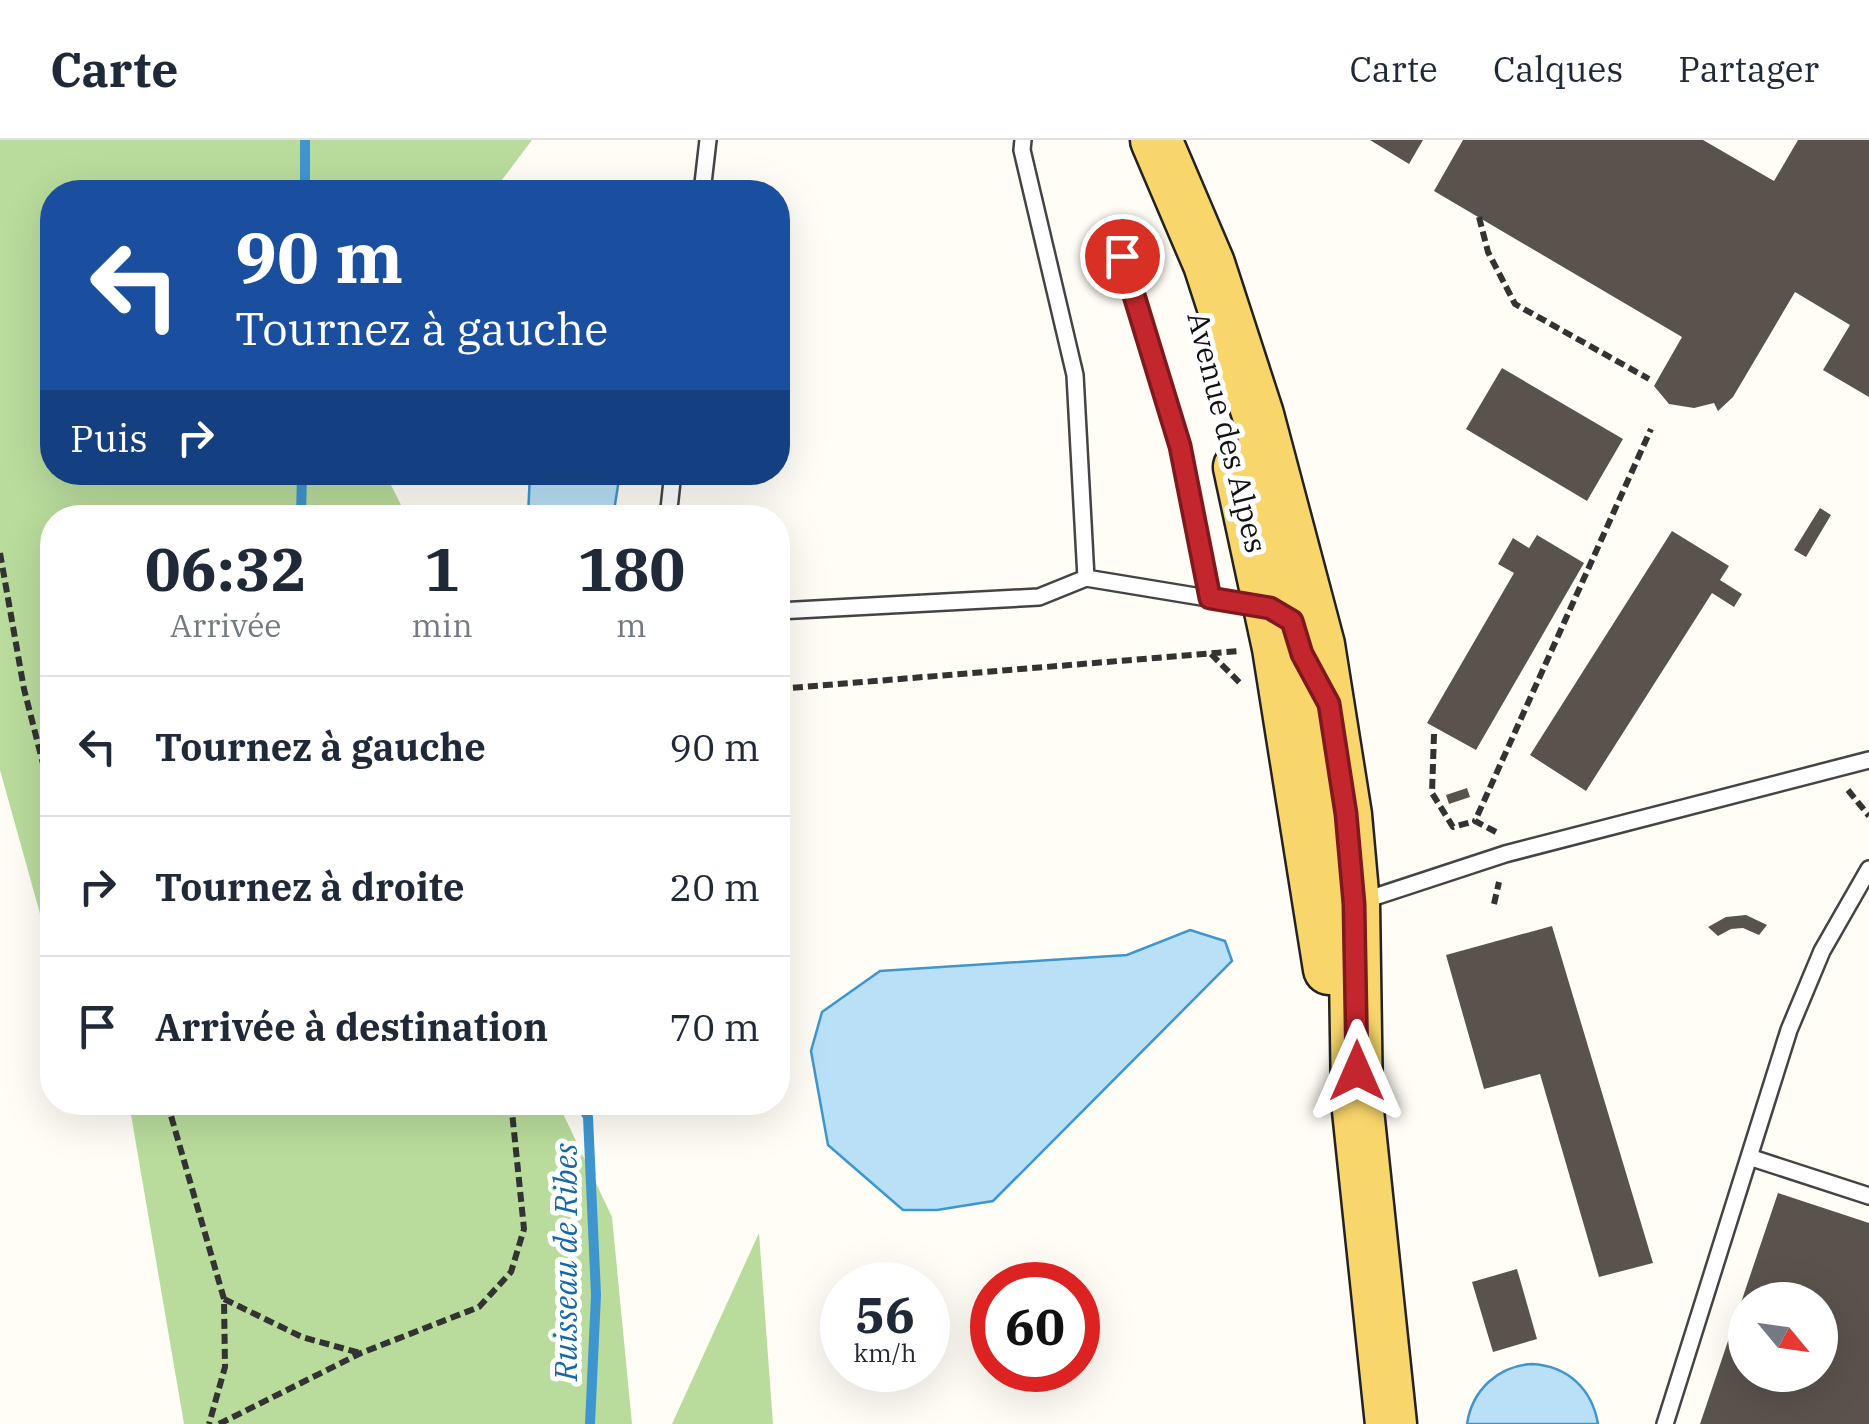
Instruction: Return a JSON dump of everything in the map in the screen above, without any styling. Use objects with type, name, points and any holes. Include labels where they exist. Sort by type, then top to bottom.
[{"type":"main road","name":"Avenue des Alpes","points":[[1154,140],[1208,264],[1290,531],[1329,704],[1328,828],[1354,904],[1357,1101],[1391,1424]]},
{"type":"main road","name":"Avenue des Alpes","points":[[1154,140],[1283,637],[1329,704]]},
{"type":"main road","name":"Avenue des Alpes","points":[[1290,531],[1282,554],[1283,637],[1294,745],[1320,760],[1328,800],[1331,982],[1357,1101]]},
{"type":"lane","points":[[703,180],[708,140]]},
{"type":"lane","points":[[1023,140],[1022,150],[1075,374],[1086,578]]},
{"type":"lane","points":[[1122,256],[1180,446],[1210,598]]},
{"type":"lane","points":[[790,610],[1039,597],[1086,578],[1210,598],[1283,637]]},
{"type":"lane","points":[[1354,904],[1506,854],[1869,760]]},
{"type":"lane","points":[[1665,1424],[1788,1030],[1822,951],[1869,869]]},
{"type":"lane","points":[[1749,1157],[1869,1196]]},
{"type":"path","points":[[1478,217],[1488,252],[1515,304],[1649,379]]},
{"type":"path","points":[[1475,821],[1650,429]]},
{"type":"path","points":[[0,552],[24,690],[40,752]]},
{"type":"path","points":[[790,688],[1283,637]]},
{"type":"path","points":[[1434,734],[1432,793],[1453,828],[1475,821],[1500,834],[1506,854],[1494,904]]},
{"type":"path","points":[[172,1115],[224,1299],[225,1367],[209,1424]]},
{"type":"path","points":[[219,1424],[361,1353],[479,1307],[511,1272],[524,1229],[512,1115]]},
{"type":"path","points":[[224,1299],[302,1337],[361,1353]]},
{"type":"green space","points":[[0,140],[532,140],[502,180],[40,180],[40,485],[391,485],[401,505],[40,505],[40,914],[0,770]]},
{"type":"green space","points":[[131,1115],[564,1115],[612,1217],[632,1424],[184,1424]]},
{"type":"green space","points":[[759,1233],[773,1424],[672,1424]]},
{"type":"water","points":[[529,485],[618,485],[615,505],[529,505]]},
{"type":"water","points":[[1190,930],[1225,941],[1232,961],[993,1201],[937,1210],[903,1210],[828,1145],[811,1051],[822,1012],[880,971],[1127,955]]},
{"type":"water","points":[[1532,1364],[1557,1369],[1576,1382],[1590,1400],[1598,1424],[1467,1424],[1474,1401],[1489,1382],[1508,1369]]},
{"type":"building","points":[[1370,140],[1423,140],[1409,164]]},
{"type":"building","points":[[1463,140],[1703,140],[1774,181],[1798,140],[1869,140],[1869,397],[1823,370],[1850,325],[1795,292],[1733,397],[1718,411],[1714,403],[1694,408],[1669,404],[1654,386],[1682,337],[1434,191]]},
{"type":"building","points":[[1502,368],[1623,439],[1587,501],[1466,429]]},
{"type":"building","points":[[1820,508],[1831,515],[1806,557],[1794,550]]},
{"type":"building","points":[[1672,531],[1729,566],[1720,580],[1742,594],[1734,607],[1712,593],[1586,791],[1530,755]]},
{"type":"building","points":[[1537,535],[1584,563],[1476,750],[1427,723],[1514,573],[1498,564],[1513,538],[1529,548]]},
{"type":"building","points":[[1467,788],[1470,797],[1449,804],[1446,795]]},
{"type":"building","points":[[1746,915],[1767,925],[1759,935],[1743,928],[1718,936],[1708,927],[1726,917]]},
{"type":"building","points":[[1552,926],[1653,1263],[1599,1277],[1540,1074],[1484,1089],[1446,955]]},
{"type":"building","points":[[1778,1193],[1869,1223],[1869,1424],[1700,1424],[1728,1341],[1728,1392],[1838,1392],[1838,1282],[1748,1282]]},
{"type":"building","points":[[1517,1269],[1537,1339],[1493,1352],[1472,1282]]},
{"type":"waterway","name":"Ruisseau de Ribes","points":[[305,140],[305,180]]},
{"type":"waterway","name":"Ruisseau de Ribes","points":[[301,505],[302,485]]},
{"type":"waterway","name":"Ruisseau de Ribes","points":[[587,1115],[596,1295],[590,1424]]},
{"type":"route","points":[[1122,256],[1180,446],[1210,598],[1270,608],[1292,621],[1302,654],[1329,704],[1346,814],[1354,904],[1357,1071]]}]
